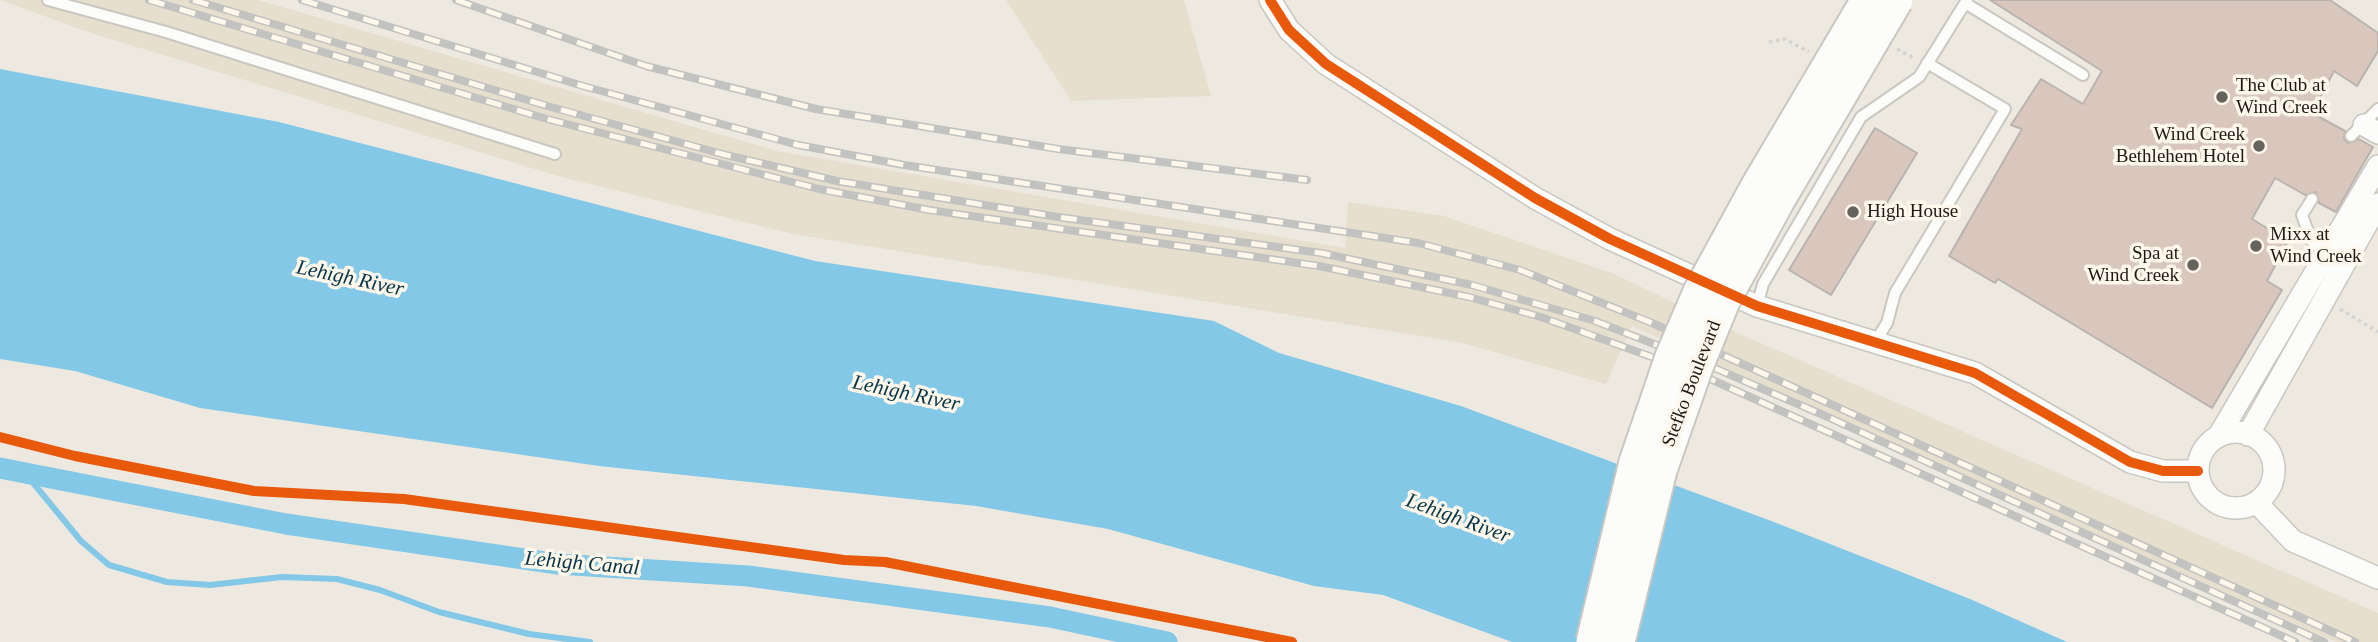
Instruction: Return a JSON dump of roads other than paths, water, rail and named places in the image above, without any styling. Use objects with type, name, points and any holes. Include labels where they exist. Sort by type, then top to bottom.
[{"type":"main road","name":"Stefko Boulevard","points":[[1592,642],[1636,462],[1672,357],[1700,292],[1758,186],[1868,0]]},
{"type":"main road","name":"Stefko Boulevard","points":[[1618,642],[1660,470],[1696,367],[1723,301],[1779,198],[1896,0]]},
{"type":"street","points":[[1270,0],[1290,30],[1326,64],[1524,190],[1610,239],[1757,306],[1975,373],[2130,461],[2163,471],[2198,471]]},
{"type":"street","points":[[2248,435],[2335,260],[2378,166]]},
{"type":"street","points":[[2218,437],[2230,433],[2248,435],[2264,445],[2274,468],[2267,492],[2256,502],[2234,509],[2222,506],[2203,490],[2198,471],[2201,454],[2218,437],[2335,260],[2378,204]]},
{"type":"street","points":[[2256,502],[2293,541],[2378,578]]},
{"type":"lane","points":[[48,0],[166,32],[555,154]]},
{"type":"lane","points":[[1757,306],[1762,284],[1861,117],[1912,83],[1966,1],[2083,75]]},
{"type":"lane","points":[[1875,342],[1887,323],[1895,293],[2005,109],[1927,63]]},
{"type":"lane","points":[[2312,199],[2302,215],[2311,240],[2335,260]]},
{"type":"water","name":"Lehigh River","points":[[0,69],[279,122],[815,261],[1214,321],[1279,353],[1461,406],[1774,522],[1970,599],[2067,642],[1512,642],[1383,595],[1314,586],[1108,529],[976,506],[599,466],[200,408],[75,371],[0,359]]},
{"type":"waterway","name":"Lehigh Canal","points":[[0,468],[286,524],[558,564],[748,576],[1050,617],[1167,642]]},
{"type":"waterway","points":[[25,473],[81,541],[109,565],[167,582],[210,585],[282,577],[337,579],[380,590],[439,612],[529,634],[590,642]]},
{"type":"railway","points":[[149,0],[547,119],[819,189],[929,210],[1319,266],[1469,297],[1541,317],[1699,374],[2295,642]]},
{"type":"railway","points":[[193,0],[551,107],[726,155],[837,181],[1058,217],[1321,253],[1472,285],[1595,321],[1703,363],[1830,418],[2324,642]]},
{"type":"railway","points":[[302,0],[583,86],[798,145],[904,165],[1418,243],[1520,270],[1652,323],[2355,642]]},
{"type":"railway","points":[[456,0],[646,66],[816,109],[1058,149],[1307,180]]},
{"type":"place","name":"The Club at Wind Creek","points":[[2222,97]]},
{"type":"place","name":"Wind Creek Bethlehem Hotel","points":[[2259,146]]},
{"type":"place","name":"High House","points":[[1853,212]]},
{"type":"place","name":"Mixx at Wind Creek","points":[[2256,246]]},
{"type":"place","name":"Spa at Wind Creek","points":[[2193,265]]}]
